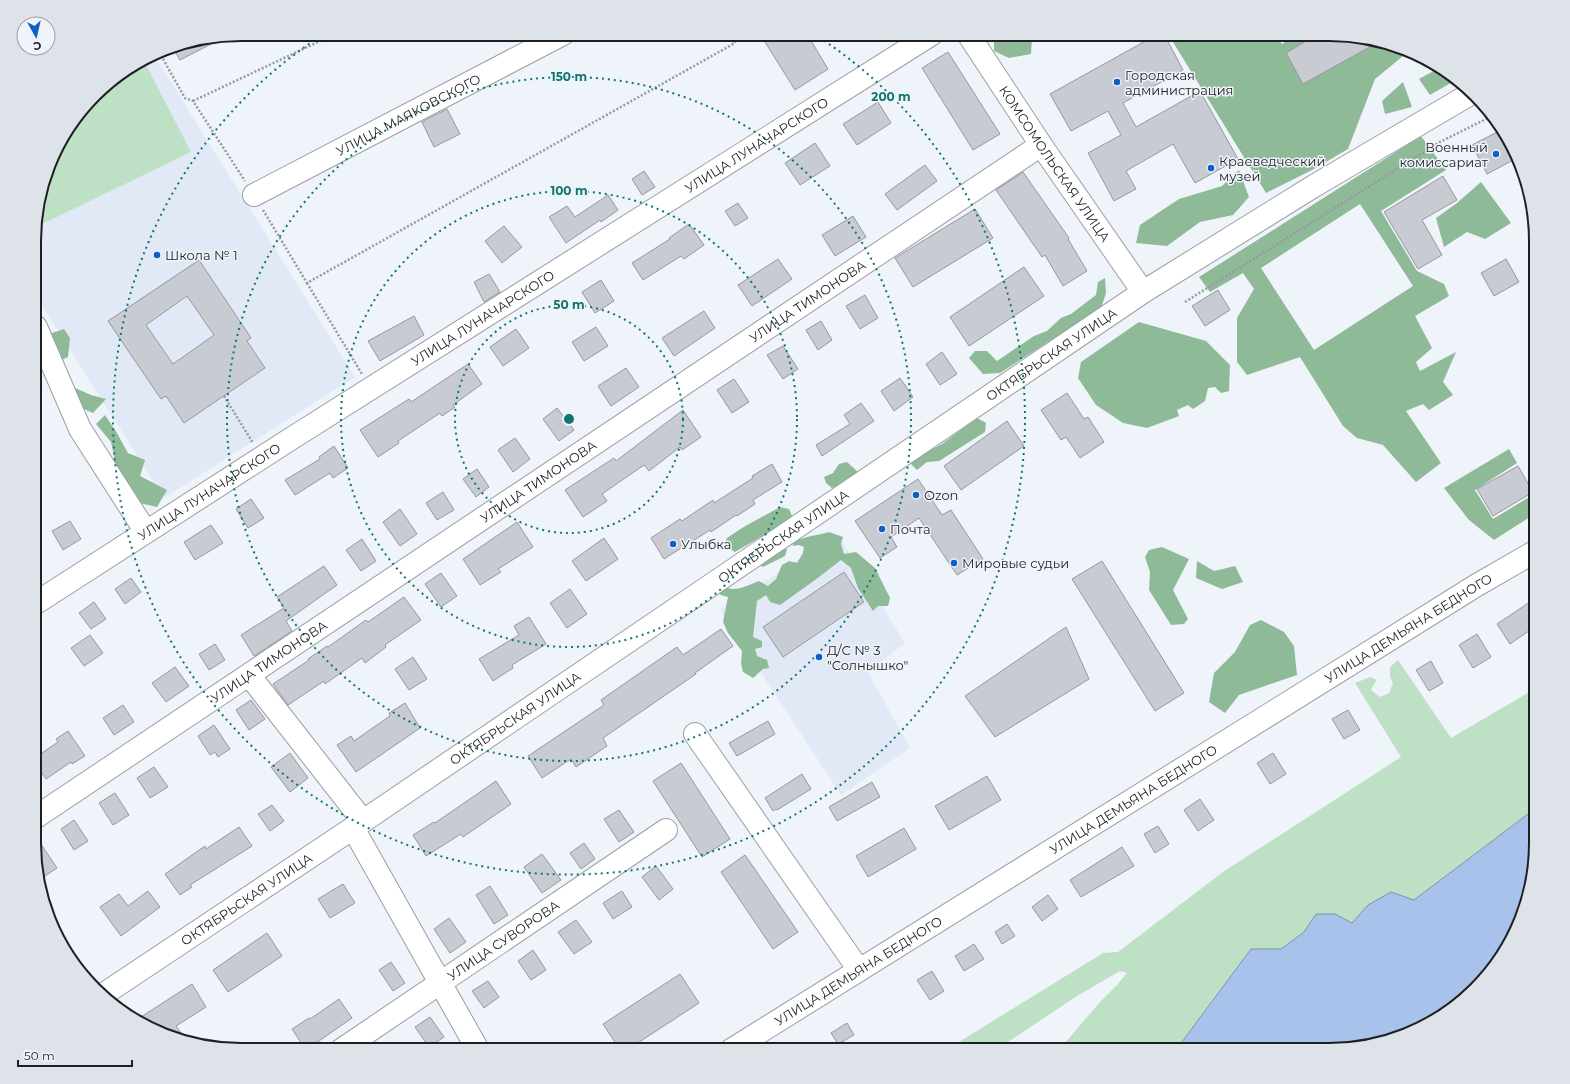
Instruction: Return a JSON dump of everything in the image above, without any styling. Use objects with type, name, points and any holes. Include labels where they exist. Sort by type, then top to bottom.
[{"type":"street","name":"УЛИЦА МАЯКОВСКОГО","points":[[254,195],[550,41]]},
{"type":"street","name":"УЛИЦА ЛУНАЧАРСКОГО","points":[[41,600],[262,457],[921,41]]},
{"type":"street","name":"КОМСОМОЛЬСКАЯ УЛИЦА","points":[[973,41],[1041,145],[1143,292]]},
{"type":"street","name":"ОКТЯБРЬСКАЯ УЛИЦА","points":[[108,992],[358,825],[1143,292],[1314,186],[1466,96]]},
{"type":"street","name":"УЛИЦА ТИМОНОВА","points":[[41,814],[1041,145]]},
{"type":"street","points":[[41,339],[80,429],[146,532]]},
{"type":"street","name":"УЛИЦА ДЕМЬЯНА БЕДНОГО","points":[[742,1043],[1477,585],[1529,555]]},
{"type":"street","points":[[249,674],[358,825],[440,982],[474,1043]]},
{"type":"street","points":[[695,734],[859,970]]},
{"type":"street","name":"УЛИЦА СУВОРОВА","points":[[351,1043],[666,830]]},
{"type":"path","points":[[192,101],[321,41]]},
{"type":"path","points":[[307,283],[735,43],[734,41]]},
{"type":"path","points":[[162,57],[185,98],[192,101],[254,195],[352,359],[371,388]]},
{"type":"path","points":[[1185,302],[1440,142],[1487,118]]},
{"type":"path","points":[[224,396],[262,457]]},
{"type":"shaded area","name":"Школа № 1","points":[[157,60],[355,377],[164,498],[41,304],[41,228],[45,202],[56,165],[68,141],[82,119],[91,109],[119,82]]},
{"type":"shaded area","name":"Д/С № 3 \"Солнышко\"","points":[[838,535],[905,643],[868,672],[910,748],[841,795],[720,610]]},
{"type":"green space","points":[[994,41],[1032,41],[1031,54],[1009,58],[994,51]]},
{"type":"green space","points":[[1172,41],[1280,41],[1282,44],[1286,41],[1342,41],[1368,45],[1404,56],[1375,79],[1348,149],[1312,170],[1266,193]]},
{"type":"green space","points":[[146,65],[191,152],[42,224],[45,202],[56,165],[68,141],[82,119],[119,82]]},
{"type":"green space","points":[[1434,71],[1452,82],[1430,95],[1419,79]]},
{"type":"green space","points":[[1403,82],[1412,107],[1385,114],[1382,101]]},
{"type":"green space","points":[[1421,136],[1446,170],[1381,211],[1417,271],[1444,284],[1449,296],[1415,316],[1432,348],[1416,362],[1420,371],[1456,352],[1443,382],[1453,395],[1429,410],[1423,404],[1406,411],[1441,463],[1416,482],[1383,445],[1357,438],[1343,426],[1300,357],[1247,375],[1237,362],[1237,318],[1254,289],[1243,273],[1210,292],[1199,277]],"holes":[[[1360,204],[1413,286],[1314,350],[1261,268]]]},
{"type":"green space","points":[[1239,170],[1249,197],[1233,215],[1200,222],[1167,246],[1136,243],[1140,225],[1179,199],[1222,186]]},
{"type":"green space","points":[[1481,182],[1511,223],[1485,239],[1467,232],[1444,247],[1436,218],[1457,203]]},
{"type":"green space","points":[[1105,278],[1106,293],[1101,308],[1000,373],[983,374],[969,358],[975,351],[987,351],[997,361],[1034,336],[1047,331],[1061,318],[1071,314],[1096,295],[1098,282]]},
{"type":"green space","points":[[1139,322],[1206,341],[1230,365],[1229,391],[1221,393],[1215,387],[1208,388],[1205,401],[1193,409],[1188,405],[1177,410],[1179,416],[1147,428],[1123,423],[1096,405],[1078,378],[1081,362]]},
{"type":"green space","points":[[64,329],[70,338],[68,357],[59,361],[49,334]]},
{"type":"green space","points":[[75,388],[91,395],[106,399],[93,413],[70,403]]},
{"type":"green space","points":[[105,415],[128,453],[145,460],[140,476],[167,490],[157,507],[135,502],[115,476],[114,456],[111,442],[96,424]]},
{"type":"green space","points":[[977,418],[986,423],[985,432],[939,461],[927,462],[917,470],[911,464],[912,457],[921,450],[927,452],[942,444]]},
{"type":"green space","points":[[1509,449],[1517,463],[1475,490],[1493,519],[1529,497],[1529,518],[1494,540],[1469,520],[1444,488]]},
{"type":"green space","points":[[847,462],[859,473],[843,484],[832,488],[826,483],[824,477],[833,473],[839,464]]},
{"type":"green space","points":[[780,507],[789,509],[793,518],[735,552],[724,545],[727,538]]},
{"type":"green space","points":[[829,532],[843,537],[841,544],[844,554],[856,552],[875,568],[890,598],[888,606],[878,606],[873,611],[858,588],[851,568],[841,560],[780,605],[770,602],[766,595],[757,601],[753,637],[762,641],[762,647],[755,649],[757,656],[767,660],[769,668],[763,669],[753,678],[743,672],[741,663],[742,651],[728,633],[723,622],[728,597],[721,595],[717,591],[723,586],[736,589],[759,581],[768,586],[776,579],[782,565],[789,561],[797,563],[803,553],[804,547],[799,545],[793,546],[792,540],[796,536],[801,539]]},
{"type":"green space","points":[[781,545],[787,549],[785,556],[763,567],[755,562]]},
{"type":"green space","points":[[1162,547],[1189,559],[1173,590],[1188,619],[1184,624],[1171,625],[1149,590],[1150,572],[1145,557],[1149,550]]},
{"type":"green space","points":[[1197,561],[1214,571],[1235,566],[1243,582],[1222,589],[1196,578]]},
{"type":"green space","points":[[1261,620],[1284,632],[1294,646],[1297,675],[1239,695],[1225,713],[1209,702],[1214,673],[1235,652],[1250,625]]},
{"type":"green space","points":[[1398,660],[1451,738],[1529,692],[1529,813],[1414,901],[1368,905],[1352,923],[1335,914],[1316,914],[1304,932],[1281,949],[1251,949],[1181,1043],[1065,1043],[1127,973],[1120,971],[1077,996],[1006,1043],[957,1043],[1103,953],[1118,952],[1223,872],[1401,757],[1355,683],[1370,677],[1377,680],[1371,690],[1380,697],[1389,693],[1393,683],[1390,676],[1390,667]]},
{"type":"water","points":[[1529,813],[1529,856],[1525,882],[1514,919],[1502,943],[1488,965],[1451,1002],[1429,1016],[1405,1028],[1368,1039],[1342,1043],[1181,1043],[1251,949],[1281,949],[1304,932],[1316,914],[1335,914],[1352,923],[1368,905],[1391,892],[1414,900]]},
{"type":"building","points":[[764,41],[811,41],[828,69],[795,90]]},
{"type":"building","points":[[1145,41],[1168,41],[1183,70],[1123,103],[1136,127],[1200,91],[1238,159],[1195,183],[1173,144],[1126,171],[1136,189],[1114,201],[1088,153],[1121,135],[1108,111],[1071,131],[1050,94]]},
{"type":"building","points":[[1306,41],[1342,41],[1372,46],[1303,84],[1286,53]]},
{"type":"building","points":[[212,43],[180,60],[176,52]]},
{"type":"building","points":[[948,52],[1000,134],[973,150],[922,68]]},
{"type":"building","points":[[878,102],[891,123],[857,145],[843,124]]},
{"type":"building","points":[[447,109],[460,134],[434,147],[422,122]]},
{"type":"building","name":"Военный комиссариат","points":[[1496,132],[1512,161],[1487,174],[1472,145]]},
{"type":"building","points":[[815,143],[830,166],[800,185],[785,163]]},
{"type":"building","points":[[925,165],[937,181],[897,210],[885,194]]},
{"type":"building","points":[[644,171],[655,187],[642,195],[632,179]]},
{"type":"building","points":[[1023,172],[1069,238],[1068,239],[1087,271],[1063,286],[1045,255],[1042,257],[996,190]]},
{"type":"building","points":[[1443,176],[1457,200],[1422,220],[1442,255],[1418,269],[1384,212]]},
{"type":"building","points":[[608,195],[618,210],[601,222],[600,220],[566,243],[549,217],[567,206],[575,217]]},
{"type":"building","points":[[738,203],[748,218],[735,226],[725,211]]},
{"type":"building","points":[[975,209],[993,238],[913,287],[895,258]]},
{"type":"building","points":[[853,216],[866,237],[835,256],[822,235]]},
{"type":"building","points":[[689,224],[704,245],[684,259],[681,256],[643,280],[632,263],[670,239],[669,238]]},
{"type":"building","points":[[504,226],[522,247],[502,263],[485,241]]},
{"type":"building","points":[[778,259],[792,279],[752,306],[738,285]]},
{"type":"building","points":[[1506,259],[1519,282],[1494,296],[1481,273]]},
{"type":"building","points":[[199,260],[251,338],[247,341],[265,368],[184,423],[166,396],[161,399],[108,321]],"holes":[[[187,296],[214,335],[173,364],[146,325]]]},
{"type":"building","points":[[1024,267],[1044,296],[969,346],[950,317]]},
{"type":"building","points":[[489,274],[500,292],[484,302],[474,282]]},
{"type":"building","points":[[601,280],[614,301],[595,313],[582,292]]},
{"type":"building","points":[[1218,290],[1230,310],[1205,326],[1192,306]]},
{"type":"building","points":[[865,295],[878,318],[860,329],[846,306]]},
{"type":"building","points":[[704,311],[715,328],[674,356],[662,338]]},
{"type":"building","points":[[414,316],[424,335],[380,361],[368,341]]},
{"type":"building","points":[[821,321],[832,340],[818,350],[806,330]]},
{"type":"building","points":[[596,327],[608,346],[584,361],[572,342]]},
{"type":"building","points":[[516,329],[529,348],[503,366],[490,347]]},
{"type":"building","points":[[783,346],[798,369],[783,379],[767,355]]},
{"type":"building","points":[[942,352],[957,374],[940,385],[926,364]]},
{"type":"building","points":[[468,364],[482,384],[453,405],[455,407],[442,416],[440,413],[398,441],[399,443],[378,457],[360,430],[409,399],[411,402]]},
{"type":"building","points":[[626,368],[639,387],[611,406],[598,386]]},
{"type":"building","points":[[900,378],[913,397],[894,411],[881,391]]},
{"type":"building","points":[[734,379],[749,402],[732,413],[717,390]]},
{"type":"building","points":[[1067,393],[1084,419],[1088,417],[1104,442],[1080,458],[1066,437],[1061,440],[1041,410]]},
{"type":"building","points":[[861,403],[874,421],[822,456],[816,445],[850,424],[844,415]]},
{"type":"building","points":[[557,408],[574,430],[559,441],[543,419]]},
{"type":"building","points":[[683,410],[701,437],[682,450],[680,447],[649,471],[644,465],[602,494],[607,501],[583,517],[565,490],[614,458],[616,461]]},
{"type":"building","points":[[1007,421],[1024,446],[961,490],[944,466]]},
{"type":"building","points":[[515,438],[530,459],[513,472],[498,450]]},
{"type":"building","points":[[334,446],[348,468],[333,478],[330,473],[295,495],[285,480],[320,459],[319,457]]},
{"type":"building","points":[[772,464],[782,482],[753,500],[755,504],[737,516],[736,515],[711,532],[710,530],[664,559],[651,538],[680,519],[682,521],[713,500],[714,503],[753,478],[752,476]]},
{"type":"building","points":[[1518,466],[1529,485],[1529,494],[1493,516],[1477,489]]},
{"type":"building","points":[[477,469],[489,487],[476,497],[463,479]]},
{"type":"building","name":"Почта","points":[[918,479],[942,515],[951,510],[983,559],[957,575],[919,518],[891,537],[897,547],[880,558],[855,521]]},
{"type":"building","points":[[443,492],[454,510],[437,520],[426,503]]},
{"type":"building","points":[[251,499],[264,518],[248,528],[236,509]]},
{"type":"building","points":[[400,509],[417,534],[400,546],[383,522]]},
{"type":"building","points":[[70,521],[81,539],[63,550],[52,531]]},
{"type":"building","points":[[517,522],[533,547],[498,569],[501,572],[480,585],[463,559]]},
{"type":"building","points":[[211,525],[223,543],[195,560],[184,542]]},
{"type":"building","points":[[604,538],[618,559],[586,581],[572,561]]},
{"type":"building","points":[[362,539],[376,561],[361,571],[346,550]]},
{"type":"building","points":[[1102,561],[1184,693],[1155,711],[1072,579]]},
{"type":"building","points":[[324,566],[337,585],[286,621],[292,631],[254,656],[241,635],[284,608],[277,597]]},
{"type":"building","points":[[844,572],[864,602],[783,657],[763,627]]},
{"type":"building","points":[[441,573],[457,596],[441,607],[425,584]]},
{"type":"building","points":[[131,578],[141,592],[125,604],[115,589]]},
{"type":"building","points":[[570,589],[587,614],[567,628],[550,603]]},
{"type":"building","points":[[404,597],[421,620],[385,645],[386,647],[365,663],[362,658],[325,684],[324,681],[288,705],[273,684],[366,620],[368,622]]},
{"type":"building","points":[[94,602],[106,619],[91,629],[79,613]]},
{"type":"building","points":[[1529,603],[1529,631],[1510,644],[1497,624]]},
{"type":"building","points":[[529,617],[546,644],[512,665],[513,668],[493,681],[479,659],[519,635],[514,626]]},
{"type":"building","points":[[1066,627],[1089,679],[995,737],[965,696]]},
{"type":"building","points":[[721,629],[733,646],[695,673],[696,674],[603,738],[607,746],[576,767],[571,759],[542,778],[528,756],[604,705],[601,700],[677,647],[683,655]]},
{"type":"building","points":[[1477,634],[1491,657],[1473,668],[1459,645]]},
{"type":"building","points":[[90,635],[103,653],[84,666],[71,648]]},
{"type":"building","points":[[215,644],[225,660],[209,670],[199,654]]},
{"type":"building","points":[[413,657],[427,679],[409,690],[395,669]]},
{"type":"building","points":[[1431,661],[1443,683],[1429,691],[1416,670]]},
{"type":"building","points":[[175,667],[189,686],[166,702],[152,683]]},
{"type":"building","points":[[251,700],[265,719],[249,730],[236,710]]},
{"type":"building","points":[[405,703],[420,728],[356,772],[337,745],[351,736],[354,741],[390,716],[389,713]]},
{"type":"building","points":[[123,705],[134,722],[114,735],[103,718]]},
{"type":"building","points":[[1348,710],[1360,730],[1344,739],[1332,719]]},
{"type":"building","points":[[768,721],[775,734],[737,756],[729,743]]},
{"type":"building","points":[[214,725],[230,749],[218,757],[215,752],[210,755],[198,736]]},
{"type":"building","points":[[68,731],[85,756],[72,764],[71,762],[46,779],[41,772],[41,754],[58,742],[56,739]]},
{"type":"building","points":[[290,753],[308,778],[290,792],[271,767]]},
{"type":"building","points":[[1273,753],[1286,774],[1270,784],[1257,763]]},
{"type":"building","points":[[681,763],[730,839],[702,857],[653,781]]},
{"type":"building","points":[[154,767],[168,787],[150,798],[137,778]]},
{"type":"building","points":[[802,774],[811,789],[773,811],[765,798]]},
{"type":"building","points":[[987,776],[1001,800],[949,830],[935,806]]},
{"type":"building","points":[[496,781],[511,804],[463,837],[461,834],[426,856],[413,835],[434,822],[435,823]]},
{"type":"building","points":[[872,782],[880,797],[837,821],[829,807]]},
{"type":"building","points":[[115,793],[129,815],[113,825],[99,803]]},
{"type":"building","points":[[1200,799],[1214,820],[1198,831],[1184,810]]},
{"type":"building","points":[[272,805],[284,821],[270,831],[258,814]]},
{"type":"building","points":[[619,810],[634,832],[619,842],[604,819]]},
{"type":"building","points":[[74,820],[88,841],[74,850],[61,829]]},
{"type":"building","points":[[1158,826],[1169,844],[1155,853],[1144,834]]},
{"type":"building","points":[[239,827],[252,846],[190,885],[192,887],[180,895],[165,874],[205,846],[206,849]]},
{"type":"building","points":[[904,828],[916,849],[868,877],[856,856]]},
{"type":"building","points":[[584,843],[595,859],[581,869],[570,853]]},
{"type":"building","points":[[41,844],[57,868],[44,877]]},
{"type":"building","points":[[1122,847],[1134,866],[1081,897],[1070,880]]},
{"type":"building","points":[[542,854],[561,880],[542,893],[524,867]]},
{"type":"building","points":[[745,855],[798,932],[773,949],[721,872]]},
{"type":"building","points":[[656,866],[673,889],[659,900],[642,877]]},
{"type":"building","points":[[343,884],[355,903],[330,918],[318,899]]},
{"type":"building","points":[[490,886],[508,915],[494,924],[476,895]]},
{"type":"building","points":[[148,891],[160,907],[121,936],[100,907],[119,894],[128,906]]},
{"type":"building","points":[[622,891],[632,907],[613,919],[603,903]]},
{"type":"building","points":[[1048,895],[1058,909],[1042,921],[1032,907]]},
{"type":"building","points":[[449,918],[466,942],[450,953],[434,929]]},
{"type":"building","points":[[576,920],[592,942],[574,954],[558,932]]},
{"type":"building","points":[[1007,924],[1015,936],[1002,944],[995,932]]},
{"type":"building","points":[[267,933],[282,956],[228,992],[213,970]]},
{"type":"building","points":[[974,944],[984,959],[964,971],[955,956]]},
{"type":"building","points":[[533,950],[546,970],[531,980],[518,961]]},
{"type":"building","points":[[391,962],[405,983],[393,991],[379,970]]},
{"type":"building","points":[[932,971],[944,991],[930,1000],[917,980]]},
{"type":"building","points":[[680,974],[699,1003],[638,1043],[615,1043],[603,1024]]},
{"type":"building","points":[[488,981],[499,997],[484,1008],[472,991]]},
{"type":"building","points":[[192,984],[206,1007],[176,1026],[181,1033],[165,1028],[142,1016]]},
{"type":"building","points":[[339,999],[352,1018],[316,1043],[301,1043],[292,1029],[309,1018],[310,1019]]},
{"type":"building","points":[[430,1017],[444,1037],[435,1043],[426,1043],[415,1027]]},
{"type":"building","points":[[847,1023],[854,1035],[837,1043],[831,1033]]},
{"type":"place","name":"Городская администрация","points":[[1117,82]]},
{"type":"place","name":"Военный комиссариат","points":[[1496,154]]},
{"type":"place","name":"Краеведческий музей","points":[[1211,168]]},
{"type":"place","name":"Школа № 1","points":[[157,255]]},
{"type":"place","name":"Ozon","points":[[916,495]]},
{"type":"place","name":"Почта","points":[[882,529]]},
{"type":"place","name":"Улыбка","points":[[673,544]]},
{"type":"place","name":"Мировые судьи","points":[[954,563]]},
{"type":"place","name":"Д/С № 3 \"Солнышко\"","points":[[819,657]]}]
